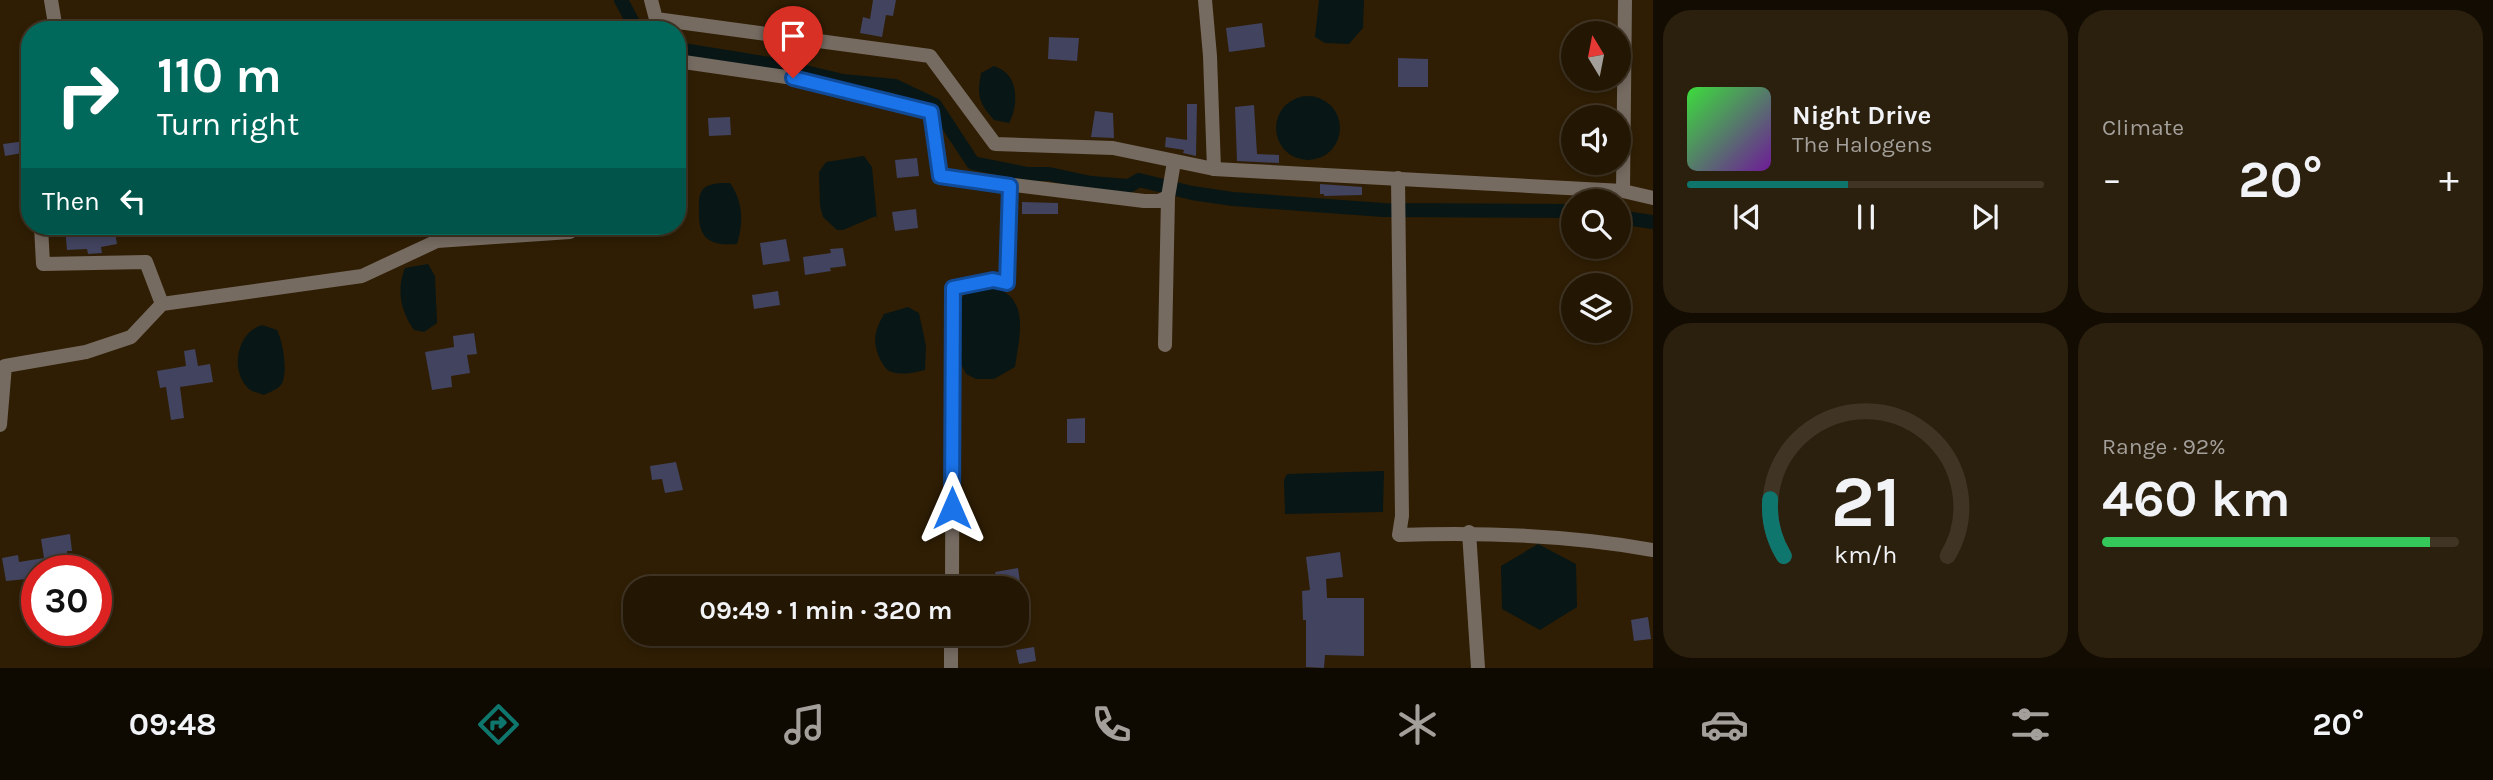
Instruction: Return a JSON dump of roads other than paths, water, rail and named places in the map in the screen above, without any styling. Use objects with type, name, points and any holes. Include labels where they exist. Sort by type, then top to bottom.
[{"type":"street","points":[[51,0],[54,21]]},
{"type":"street","points":[[651,0],[656,19],[671,21]]},
{"type":"street","points":[[1205,0],[1214,169]]},
{"type":"street","points":[[1623,189],[1625,0]]},
{"type":"street","points":[[686,23],[930,56],[995,145],[1113,148],[1173,164],[1214,169],[1588,189]]},
{"type":"street","points":[[686,62],[793,78],[931,112],[940,176],[1144,201],[1159,201],[1168,197]]},
{"type":"street","points":[[1165,345],[1168,197],[1173,164]]},
{"type":"street","points":[[1398,178],[1402,516],[1399,535],[1537,535],[1653,550]]},
{"type":"street","points":[[952,576],[953,288],[993,280],[1007,283],[1010,186]]},
{"type":"street","points":[[1631,193],[1653,198]]},
{"type":"street","points":[[41,235],[43,264],[146,262],[162,304]]},
{"type":"street","points":[[0,425],[5,366],[86,352],[131,337],[162,304],[362,276],[437,241],[526,235]]},
{"type":"street","points":[[1469,533],[1478,668]]},
{"type":"street","points":[[951,646],[951,668]]},
{"type":"waterway","points":[[621,0],[632,21]]},
{"type":"waterway","points":[[686,50],[776,65],[843,81],[895,86],[935,105],[973,163],[1027,174],[1049,174],[1091,183],[1129,186],[1139,180],[1192,193],[1233,199],[1383,210],[1561,211]]},
{"type":"waterway","points":[[1631,219],[1653,222]]}]
